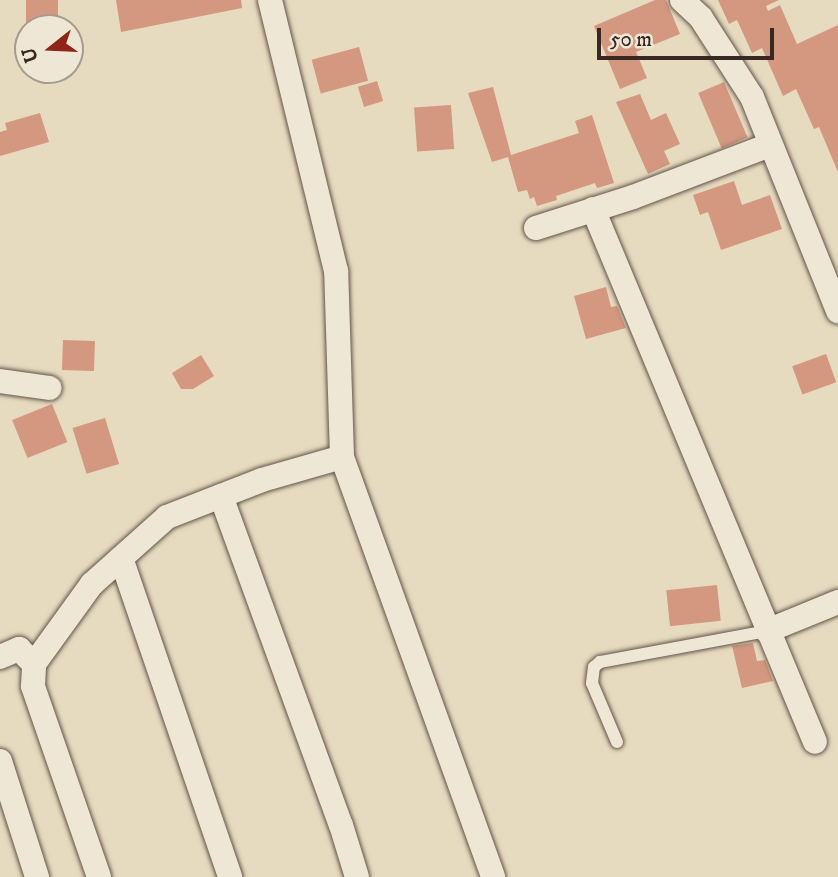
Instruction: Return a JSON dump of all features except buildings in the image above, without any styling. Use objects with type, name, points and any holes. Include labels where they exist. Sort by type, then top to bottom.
[{"type":"street","points":[[270,0],[336,271],[342,457],[494,877]]},
{"type":"street","points":[[682,0],[701,18],[752,97],[838,311]]},
{"type":"street","points":[[536,228],[770,145]]},
{"type":"street","points":[[593,209],[815,741]]},
{"type":"street","points":[[0,381],[50,388]]},
{"type":"street","points":[[99,877],[33,686],[34,664],[92,584],[167,517],[262,480],[342,457]]},
{"type":"street","points":[[221,496],[341,825],[357,877]]},
{"type":"street","points":[[121,558],[230,877]]},
{"type":"street","points":[[767,631],[838,602]]},
{"type":"street","points":[[0,657],[19,649],[34,664]]},
{"type":"street","points":[[0,761],[37,877]]},
{"type":"lane","points":[[617,742],[592,683],[594,667],[600,662],[767,631]]}]
